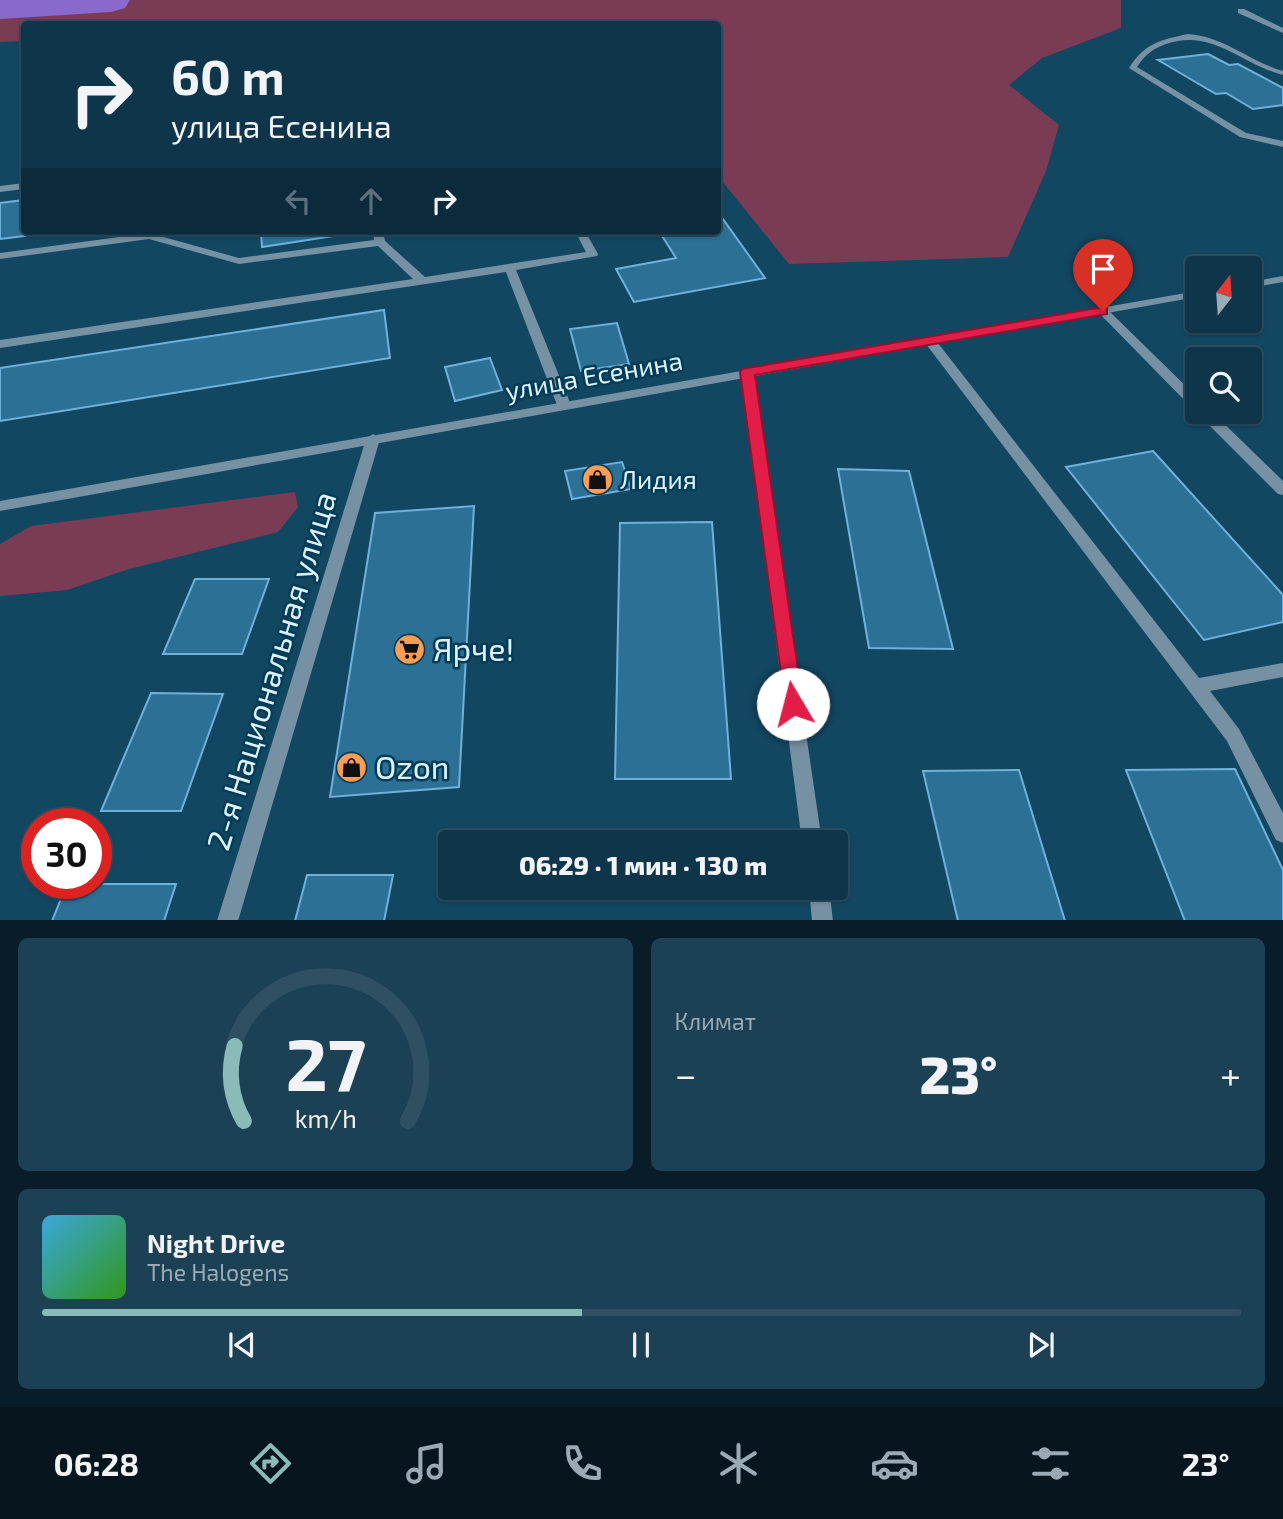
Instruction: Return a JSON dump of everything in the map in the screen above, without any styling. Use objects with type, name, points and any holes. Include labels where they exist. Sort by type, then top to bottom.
[{"type":"street","points":[[1241,11],[1283,31]]},
{"type":"street","points":[[1283,73],[1211,38],[1183,36],[1145,49],[1133,68],[1242,135],[1283,144]]},
{"type":"street","points":[[0,189],[21,186]]},
{"type":"street","points":[[0,256],[137,235]]},
{"type":"street","points":[[156,235],[239,261],[379,237],[422,281]]},
{"type":"street","points":[[0,344],[593,254],[582,235]]},
{"type":"street","points":[[510,268],[564,405]]},
{"type":"street","points":[[1262,283],[1283,279]]},
{"type":"street","name":"улица Есенина","points":[[0,506],[1185,296]]},
{"type":"street","points":[[1103,311],[1185,393]]},
{"type":"street","points":[[930,341],[1233,736],[1283,833]]},
{"type":"street","points":[[747,372],[810,830]]},
{"type":"street","points":[[1216,424],[1283,490]]},
{"type":"street","name":"2-я Национальная улица","points":[[228,920],[373,439]]},
{"type":"street","points":[[1196,686],[1283,670]]},
{"type":"street","points":[[821,900],[823,920]]},
{"type":"shaded area","points":[[0,0],[1121,0],[1121,28],[1042,58],[1009,85],[1059,125],[1046,171],[1008,257],[789,264],[721,180],[721,21],[21,21],[21,41],[0,42]]},
{"type":"shaded area","points":[[295,492],[298,507],[278,532],[129,569],[67,590],[0,596],[0,544],[31,526]]},
{"type":"building","points":[[1208,54],[1229,65],[1238,64],[1283,88],[1283,105],[1253,109],[1226,93],[1216,94],[1158,60]]},
{"type":"building","points":[[21,200],[21,235],[32,235],[0,239],[0,203]]},
{"type":"building","points":[[721,216],[765,278],[634,302],[616,269],[676,258],[662,235],[721,235]]},
{"type":"building","points":[[261,235],[334,236],[262,247]]},
{"type":"building","points":[[384,310],[390,358],[0,421],[0,368]]},
{"type":"building","points":[[617,323],[629,364],[581,371],[570,329]]},
{"type":"building","points":[[490,358],[502,390],[455,401],[445,367]]},
{"type":"building","points":[[1153,451],[1283,595],[1283,622],[1204,640],[1066,467]]},
{"type":"building","name":"Лидия","points":[[622,462],[631,489],[572,499],[565,471]]},
{"type":"building","points":[[838,469],[909,471],[953,649],[869,648]]},
{"type":"building","name":"Ярче!","points":[[474,506],[459,787],[330,797],[375,513]]},
{"type":"building","points":[[712,522],[731,779],[615,779],[620,523]]},
{"type":"building","points":[[195,579],[269,579],[242,654],[163,654]]},
{"type":"building","points":[[151,693],[223,694],[181,811],[112,811],[112,808],[102,808]]},
{"type":"building","points":[[1235,769],[1283,870],[1283,920],[1185,920],[1126,770]]},
{"type":"building","points":[[1019,770],[1065,920],[958,920],[923,771]]},
{"type":"building","points":[[307,875],[393,875],[384,920],[295,920]]},
{"type":"building","points":[[112,884],[176,884],[164,920],[52,920],[61,899],[112,899]]},
{"type":"waterway","points":[[0,7],[111,0]]},
{"type":"place","name":"Лидия","points":[[597,480]]},
{"type":"place","name":"Ярче!","points":[[410,650]]},
{"type":"place","name":"Ozon","points":[[352,768]]},
{"type":"route","points":[[793,704],[747,372],[1103,311]]}]
